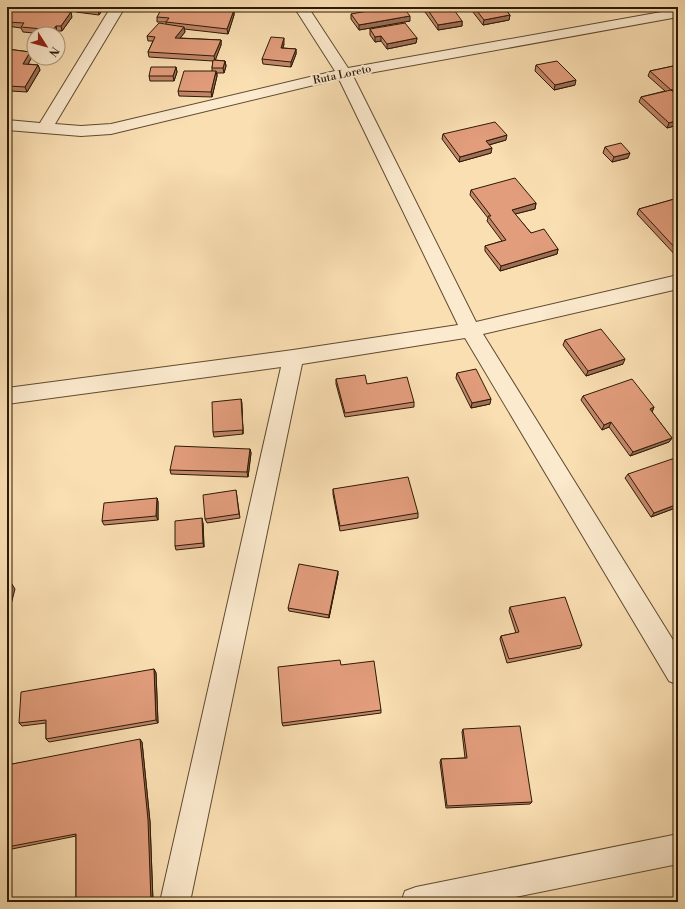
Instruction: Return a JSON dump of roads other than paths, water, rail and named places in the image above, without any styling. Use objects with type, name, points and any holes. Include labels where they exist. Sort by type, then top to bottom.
[{"type":"street","points":[[44,129],[118,7]]},
{"type":"street","points":[[301,7],[344,73],[470,330],[678,672]]},
{"type":"street","name":"Ruta Loreto","points":[[7,126],[81,131],[111,129],[344,73],[673,13]]},
{"type":"street","points":[[7,396],[293,358],[470,330],[678,282]]},
{"type":"street","points":[[175,902],[293,358]]},
{"type":"street","points":[[416,902],[678,849]]}]
